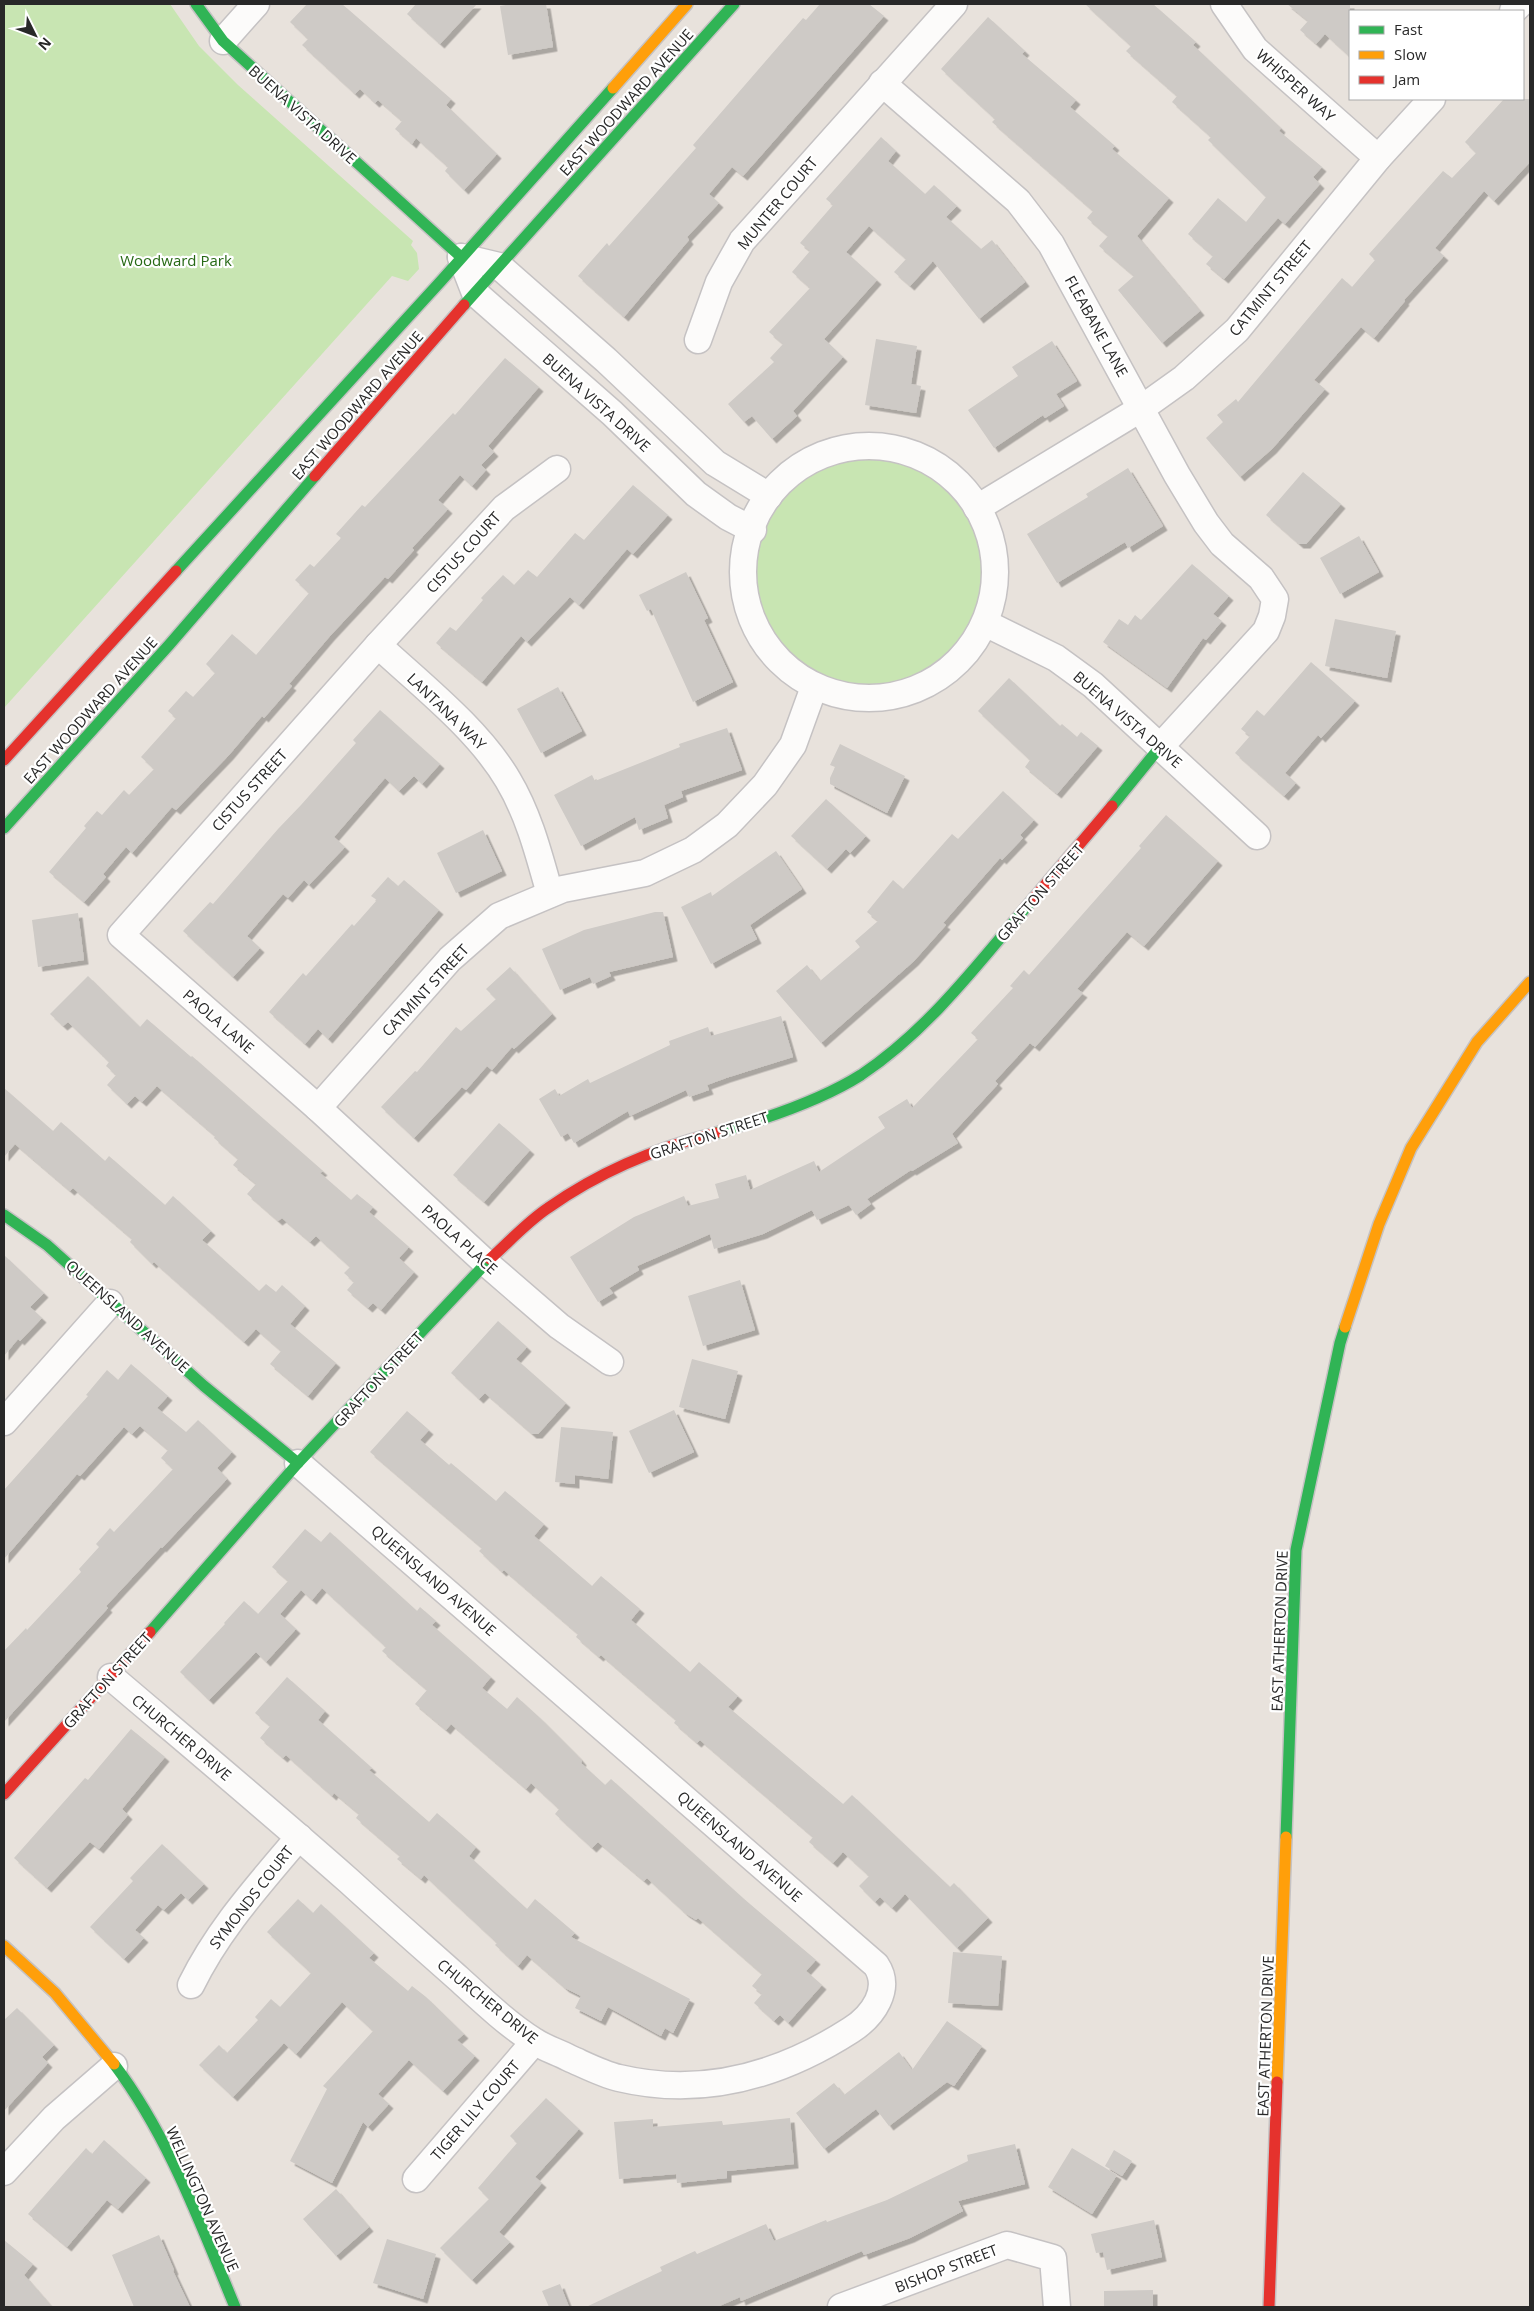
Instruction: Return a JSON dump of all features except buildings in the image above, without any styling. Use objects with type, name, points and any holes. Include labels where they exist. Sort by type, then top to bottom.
[{"type":"street","name":"BUENA VISTA DRIVE","points":[[196,4],[223,41],[461,257],[474,293],[612,413],[696,494],[728,517],[753,530]]},
{"type":"street","points":[[223,41],[256,4]]},
{"type":"street","name":"EAST WOODWARD AVENUE","points":[[4,760],[461,257],[687,4]]},
{"type":"street","name":"EAST WOODWARD AVENUE","points":[[4,828],[170,645],[474,293],[734,4]]},
{"type":"street","name":"MUNTER COURT","points":[[698,340],[719,282],[742,241],[954,4]]},
{"type":"street","name":"WHISPER WAY","points":[[1224,4],[1255,49],[1378,158]]},
{"type":"street","name":"FLEABANE LANE","points":[[882,83],[1018,201],[1051,244],[1177,475],[1206,523],[1222,544],[1261,578],[1275,599]]},
{"type":"street","name":"CATMINT STREET","points":[[977,508],[1142,408],[1184,378],[1238,330],[1378,158],[1431,100]]},
{"type":"street","name":"BUENA VISTA DRIVE","points":[[461,257],[499,266],[606,360],[715,463],[768,496]]},
{"type":"street","points":[[867,446],[901,450],[925,459],[946,472],[972,498],[977,508],[988,528],[995,559],[993,597],[985,622],[959,661],[932,682],[908,693],[870,699],[844,697],[814,687],[782,665],[764,644],[747,607],[743,583],[745,545],[768,496],[805,463],[832,451],[867,446]]},
{"type":"street","name":"CISTUS COURT","points":[[378,645],[504,508],[557,469]]},
{"type":"street","name":"GRAFTON STREET","points":[[4,1794],[111,1677],[298,1464],[486,1263],[547,1208],[618,1166],[680,1142],[752,1123],[812,1099],[860,1075],[904,1042],[943,1003],[1086,838],[1160,747],[1266,631],[1272,616],[1275,599]]},
{"type":"street","name":"BUENA VISTA DRIVE","points":[[985,622],[1056,658],[1093,685],[1257,836]]},
{"type":"street","name":"LANTANA WAY","points":[[378,645],[480,741],[508,779],[529,822],[550,894]]},
{"type":"street","name":"CISTUS STREET","points":[[120,935],[378,645]]},
{"type":"street","name":"CATMINT STREET","points":[[318,1108],[450,959],[499,916],[563,889],[645,873],[693,850],[727,825],[765,785],[793,746],[814,687]]},
{"type":"street","name":"PAOLA LANE","points":[[120,935],[318,1108]]},
{"type":"street","name":"EAST ATHERTON DRIVE","points":[[1269,2307],[1296,1550],[1340,1343],[1379,1224],[1411,1148],[1476,1042],[1530,982]]},
{"type":"street","name":"PAOLA PLACE","points":[[318,1108],[486,1263],[559,1326],[610,1362]]},
{"type":"street","name":"QUEENSLAND AVENUE","points":[[4,1215],[22,1225],[58,1253],[110,1304],[268,1441],[298,1464],[860,1952]]},
{"type":"street","points":[[4,1422],[110,1304]]},
{"type":"street","name":"CHURCHER DRIVE","points":[[111,1677],[299,1837],[483,2000],[534,2042],[596,2070],[620,2078],[677,2085],[703,2085],[759,2075],[816,2052],[855,2027],[872,2012],[883,1991],[882,1974],[876,1965],[860,1952]]},
{"type":"street","name":"SYMONDS COURT","points":[[191,1985],[223,1928],[299,1837]]},
{"type":"street","name":"WELLINGTON AVENUE","points":[[4,1946],[39,1975],[87,2027],[144,2109],[174,2163],[235,2307]]},
{"type":"street","name":"TIGER LILY COURT","points":[[416,2179],[534,2042]]},
{"type":"street","points":[[4,2172],[54,2118],[114,2066]]},
{"type":"street","name":"BISHOP STREET","points":[[842,2307],[1007,2245],[1053,2258],[1057,2307]]},
{"type":"green space","name":"Woodward Park","points":[[4,4],[170,4],[199,46],[238,85],[413,241],[411,245],[417,253],[419,269],[408,281],[392,276],[4,708]]},
{"type":"green space","points":[[868,459],[901,464],[912,468],[941,485],[957,501],[969,520],[978,541],[983,574],[978,607],[974,618],[957,647],[941,663],[922,675],[901,684],[868,689],[835,684],[824,680],[795,663],[779,647],[767,628],[758,607],[753,574],[758,541],[762,530],[779,501],[795,485],[814,473],[835,464]]},
{"type":"traffic: fast","points":[[196,4],[223,41],[461,257]]},
{"type":"traffic: fast","points":[[464,305],[734,4]]},
{"type":"traffic: fast","points":[[176,571],[441,281],[613,88]]},
{"type":"traffic: fast","points":[[4,828],[169,645],[315,476]]},
{"type":"traffic: fast","points":[[1112,806],[1160,747]]},
{"type":"traffic: fast","points":[[716,1133],[771,1116],[828,1093],[861,1075],[886,1057],[910,1037],[954,992],[1034,898]]},
{"type":"traffic: fast","points":[[4,1215],[47,1245],[204,1386],[298,1463]]},
{"type":"traffic: fast","points":[[150,1632],[298,1463],[490,1259]]},
{"type":"traffic: fast","points":[[1286,1837],[1296,1550],[1345,1327]]},
{"type":"traffic: fast","points":[[114,2064],[134,2092],[151,2121],[182,2181],[235,2307]]},
{"type":"traffic: slow","points":[[613,88],[687,4]]},
{"type":"traffic: slow","points":[[1345,1327],[1379,1224],[1411,1148],[1477,1042],[1530,982]]},
{"type":"traffic: slow","points":[[1277,2082],[1286,1837]]},
{"type":"traffic: slow","points":[[4,1946],[55,1993],[114,2064]]},
{"type":"traffic: jam","points":[[315,476],[464,305]]},
{"type":"traffic: jam","points":[[4,760],[176,571]]},
{"type":"traffic: jam","points":[[1034,898],[1112,806]]},
{"type":"traffic: jam","points":[[490,1259],[540,1214],[587,1183],[650,1154],[716,1133]]},
{"type":"traffic: jam","points":[[4,1794],[150,1632]]},
{"type":"traffic: jam","points":[[1269,2307],[1277,2082]]}]
